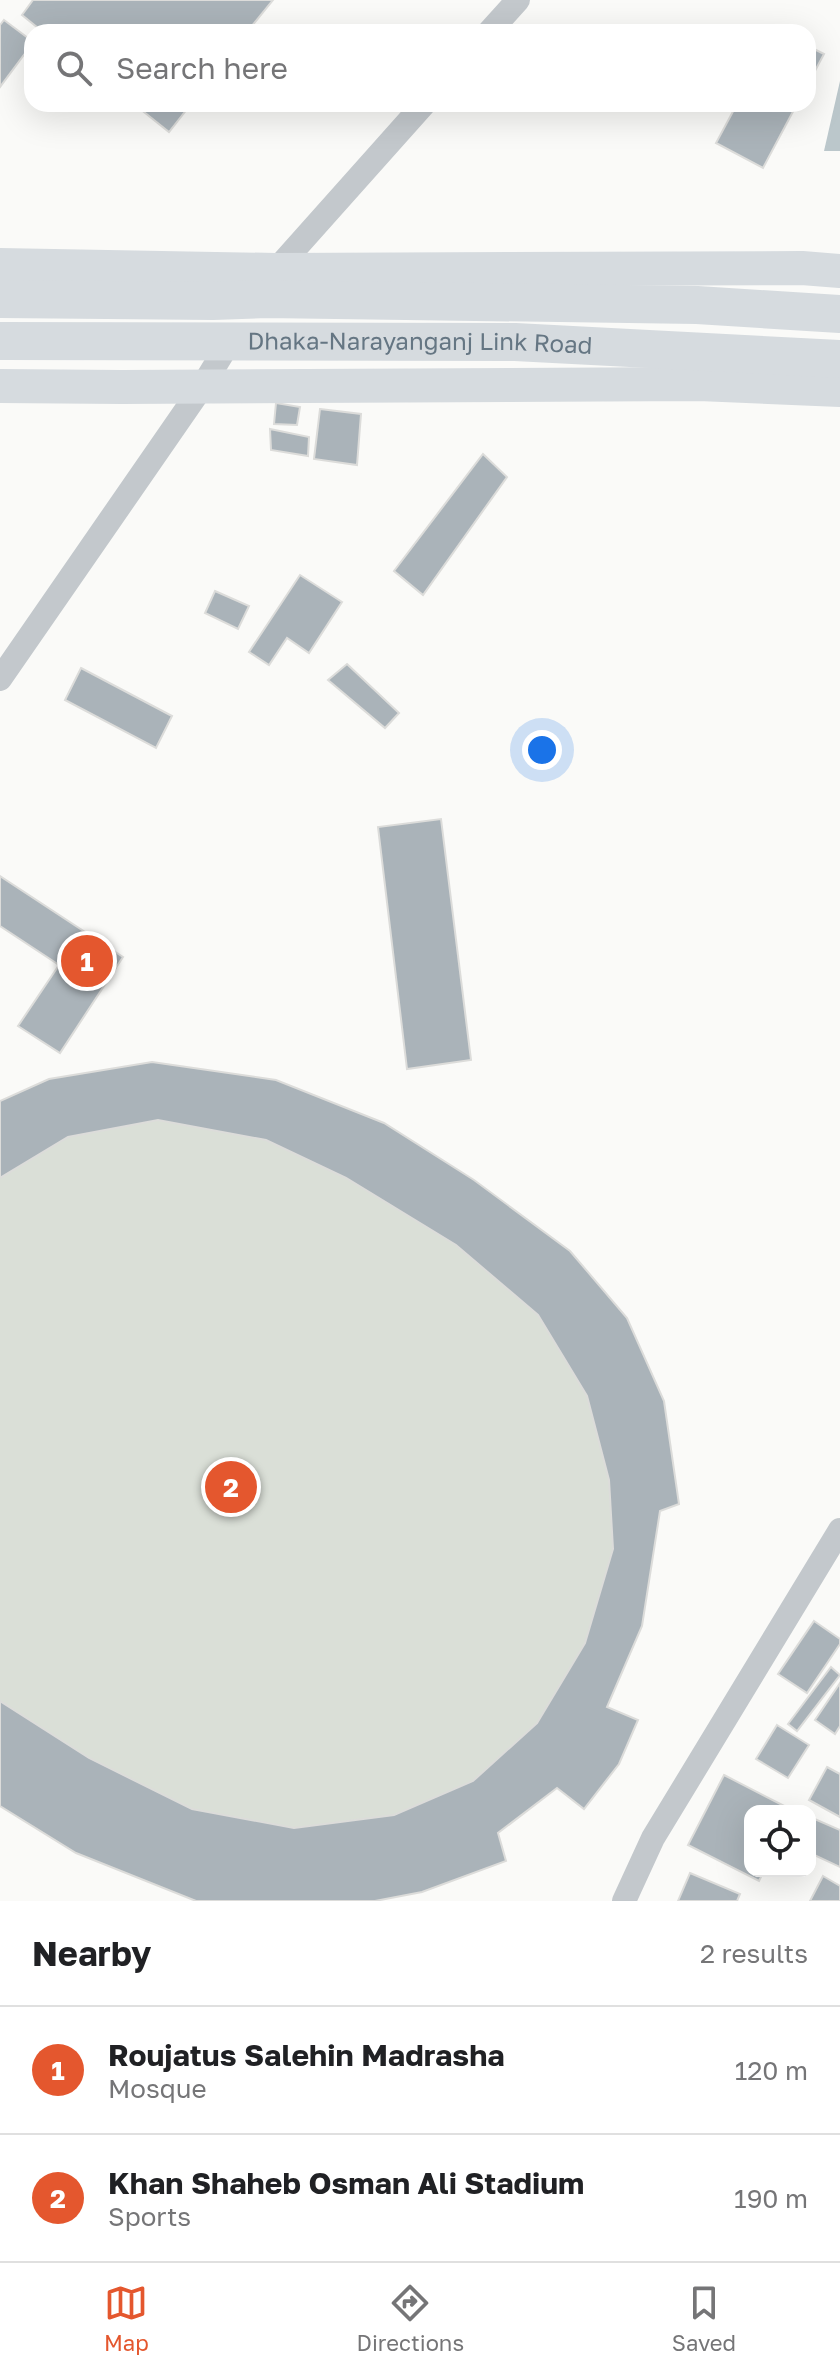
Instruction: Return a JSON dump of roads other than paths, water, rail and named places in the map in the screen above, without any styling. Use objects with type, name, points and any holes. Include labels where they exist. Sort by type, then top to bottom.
[{"type":"main road","name":"Dhaka-Narayanganj Link Road","points":[[0,299],[213,301],[271,284],[840,314]]},
{"type":"main road","name":"Dhaka-Narayanganj Link Road","points":[[0,341],[515,342],[840,359]]},
{"type":"street","points":[[496,24],[518,0]]},
{"type":"street","points":[[271,284],[417,112]]},
{"type":"street","points":[[0,265],[271,284],[802,268],[840,271]]},
{"type":"street","points":[[0,679],[202,387],[230,341]]},
{"type":"street","points":[[0,386],[699,384],[840,390]]},
{"type":"street","points":[[624,1901],[653,1838],[840,1530]]},
{"type":"place","name":"Roujatus Salehin Madrasha","points":[[87,961]]},
{"type":"place","name":"Khan Shaheb Osman Ali Stadium","points":[[231,1487]]}]
